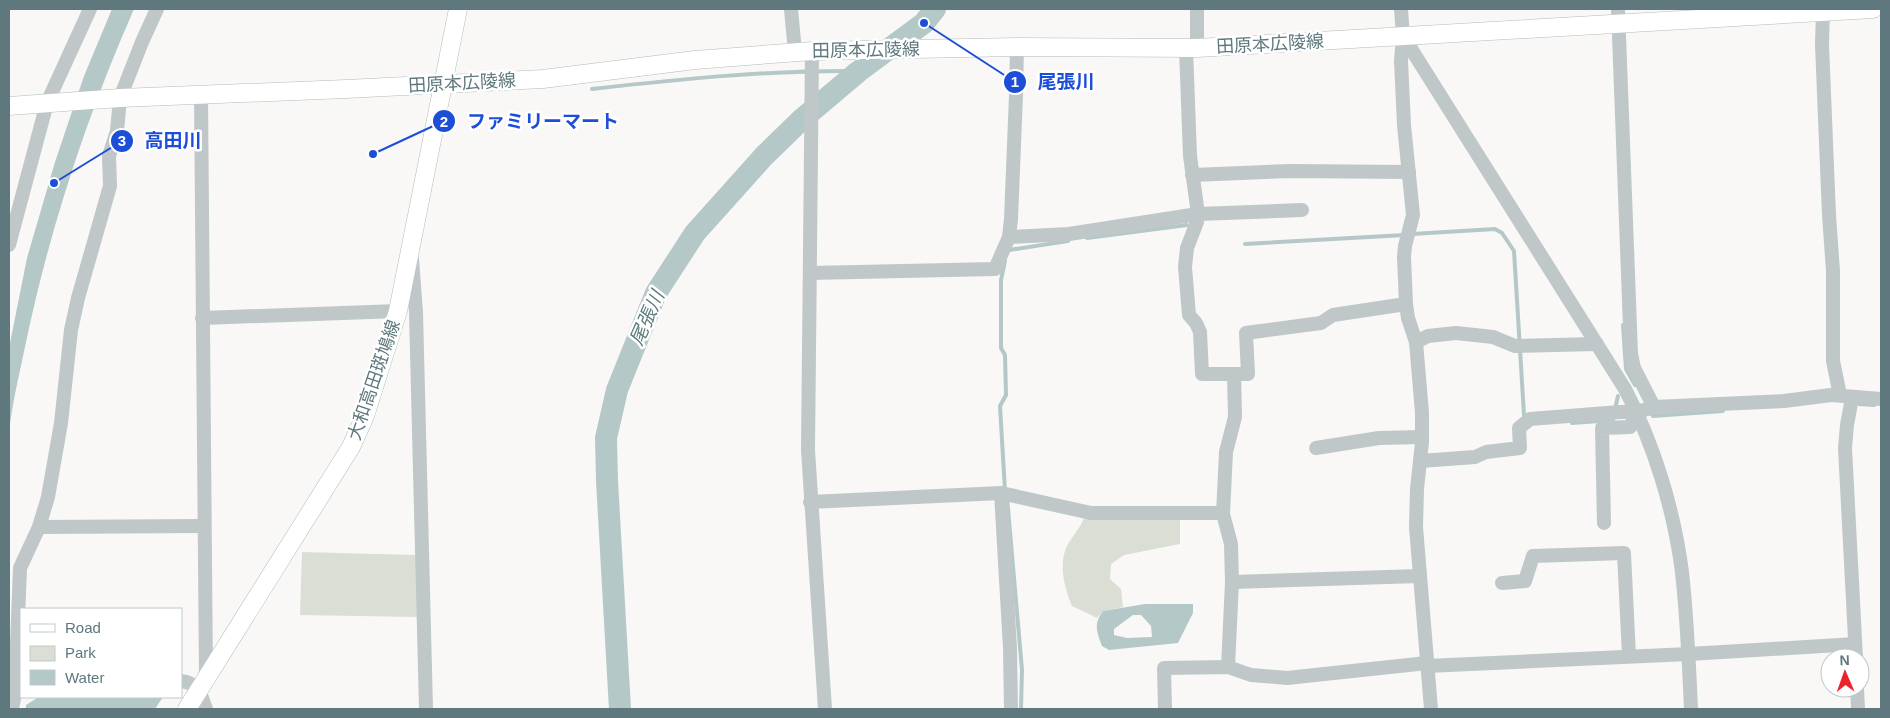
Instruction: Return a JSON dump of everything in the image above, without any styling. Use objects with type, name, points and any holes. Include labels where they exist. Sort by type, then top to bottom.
[{"type":"main road","name":"大和高田斑鳩線","points":[[187,709],[352,447],[365,416],[398,311],[458,9]]},
{"type":"main road","name":"田原本広陵線","points":[[9,106],[117,98],[543,79],[695,60],[809,67],[860,50],[1017,47],[1192,48],[1403,36],[1618,16],[1874,9]]},
{"type":"street","points":[[9,245],[51,102],[90,9]]},
{"type":"street","points":[[12,709],[15,694],[20,568],[40,527],[48,496],[61,424],[67,362],[78,298],[110,186],[110,156],[117,131],[117,98],[157,9]]},
{"type":"street","points":[[791,9],[809,67],[812,125],[808,450],[810,502],[823,662],[824,709]]},
{"type":"street","points":[[1197,9],[1192,48],[1192,175],[1198,214],[1197,222],[1187,248],[1185,267],[1189,315],[1196,323],[1200,332],[1202,374],[1248,374],[1246,333],[1320,323],[1333,315],[1406,304]]},
{"type":"street","points":[[1401,9],[1403,36],[1401,61],[1413,215],[1406,240],[1404,257],[1406,304],[1408,318],[1416,342],[1422,437],[1416,508],[1419,576],[1431,709]]},
{"type":"street","points":[[1823,11],[1822,45],[1833,271],[1833,361],[1847,400],[1845,448],[1856,648]]},
{"type":"street","points":[[1618,16],[1630,354],[1670,515],[1681,570],[1689,654],[1691,709]]},
{"type":"street","points":[[1403,36],[1625,389],[1645,410]]},
{"type":"street","points":[[810,273],[995,269],[1009,237],[1017,47]]},
{"type":"street","points":[[201,94],[204,526],[202,683],[206,709]]},
{"type":"street","points":[[1192,175],[1289,171],[1409,172]]},
{"type":"street","points":[[1009,237],[1069,234],[1198,214],[1302,210]]},
{"type":"street","points":[[411,243],[416,312],[426,709]]},
{"type":"street","points":[[202,318],[398,311]]},
{"type":"street","points":[[1416,342],[1428,336],[1456,333],[1493,337],[1519,346],[1597,344]]},
{"type":"street","points":[[1228,667],[1232,582],[1231,544],[1223,514],[1226,452],[1236,416],[1234,374]]},
{"type":"street","points":[[1420,461],[1475,457],[1486,452],[1520,448],[1519,428],[1526,421],[1615,412],[1784,401],[1881,399]]},
{"type":"street","points":[[1604,523],[1602,428],[1630,427],[1645,410]]},
{"type":"street","points":[[1316,448],[1379,438],[1422,437]]},
{"type":"street","points":[[810,502],[1001,493],[1090,513],[1217,513]]},
{"type":"street","points":[[1001,493],[1010,648],[1011,709]]},
{"type":"street","points":[[40,527],[204,526]]},
{"type":"street","points":[[1502,583],[1525,582],[1533,556],[1624,553],[1629,656]]},
{"type":"street","points":[[1232,582],[1419,576]]},
{"type":"street","points":[[1164,709],[1164,668],[1228,667],[1251,675],[1287,678],[1427,664],[1689,654],[1820,652]]},
{"type":"street","points":[[182,681],[202,683]]},
{"type":"green space","points":[[1180,515],[1180,544],[1124,555],[1111,564],[1110,579],[1121,589],[1123,607],[1103,611],[1097,618],[1072,606],[1063,575],[1063,559],[1068,544],[1085,516]]},
{"type":"green space","points":[[302,552],[416,555],[417,617],[300,615]]},
{"type":"water","points":[[112,9],[134,9],[100,91],[57,218],[35,304],[16,390],[9,433],[9,348],[27,258],[55,162],[84,76]]},
{"type":"water","points":[[1145,604],[1193,604],[1193,613],[1178,643],[1109,650],[1102,646],[1097,632],[1098,620],[1103,611]],"holes":[[[1133,615],[1141,615],[1151,626],[1152,637],[1127,638],[1114,635],[1114,629]]]},
{"type":"water","points":[[37,698],[162,698],[155,709],[26,709],[26,705]]},
{"type":"waterway","name":"尾張川","points":[[620,709],[606,438],[617,390],[656,293],[695,233],[764,156],[801,120],[859,71],[924,23],[935,9]]},
{"type":"waterway","points":[[592,89],[758,74],[859,71]]},
{"type":"waterway","points":[[1087,238],[1187,225]]},
{"type":"waterway","points":[[1412,234],[1495,229],[1502,233],[1514,251],[1524,415],[1526,418]]},
{"type":"waterway","points":[[1245,244],[1405,235]]},
{"type":"waterway","points":[[1009,250],[1068,241]]},
{"type":"waterway","points":[[1005,261],[1001,280],[1001,348],[1005,355],[1006,395],[1000,406],[1005,491]]},
{"type":"waterway","points":[[1623,325],[1626,369],[1635,385]]},
{"type":"waterway","points":[[1615,409],[1618,396]]},
{"type":"waterway","points":[[1859,404],[1874,405]]},
{"type":"waterway","points":[[1650,411],[1653,416],[1723,411]]},
{"type":"waterway","points":[[1572,423],[1613,420],[1614,416]]},
{"type":"waterway","points":[[1007,497],[1022,670],[1021,709]]},
{"type":"place","name":"尾張川","points":[[924,23]]},
{"type":"place","name":"ファミリーマート","points":[[373,154]]},
{"type":"place","name":"高田川","points":[[54,183]]}]
